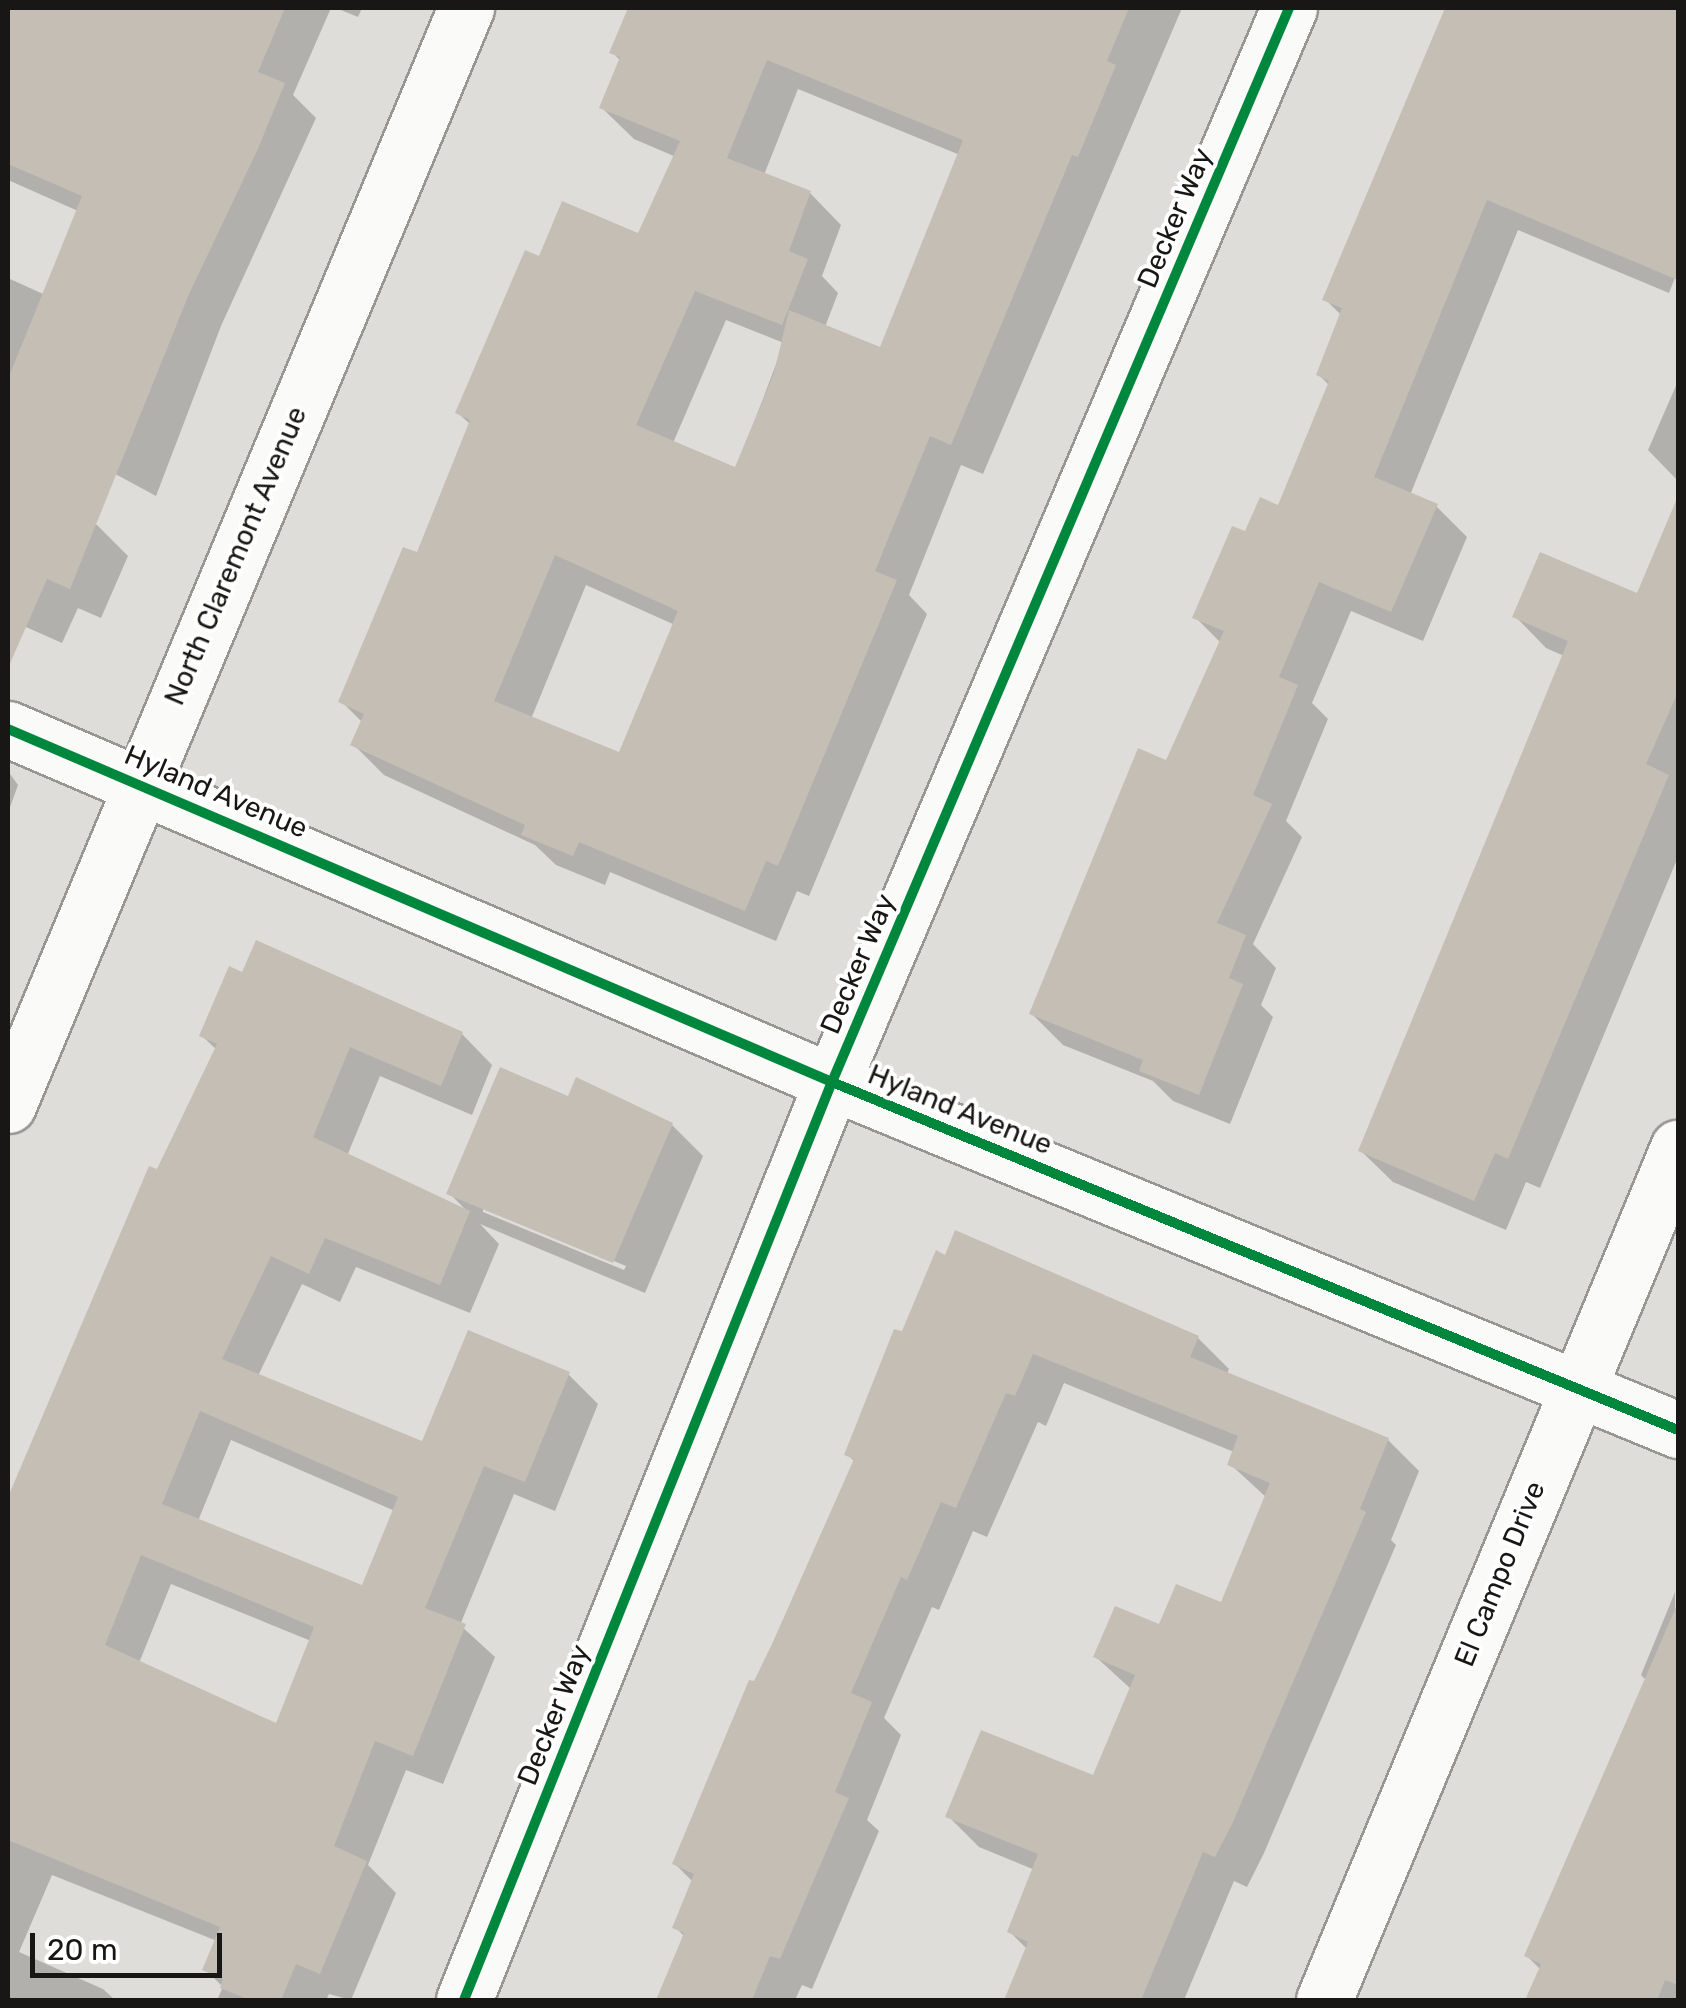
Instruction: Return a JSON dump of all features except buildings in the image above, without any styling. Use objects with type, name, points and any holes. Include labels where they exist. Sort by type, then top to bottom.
[{"type":"street","name":"North Claremont Avenue","points":[[8,1105],[466,8]]},
{"type":"street","name":"Decker Way","points":[[464,2000],[832,1082],[1289,8]]},
{"type":"street","name":"Hyland Avenue","points":[[8,730],[832,1082],[1678,1430]]},
{"type":"street","name":"El Campo Drive","points":[[1324,2000],[1678,1148]]},
{"type":"cycle path","points":[[464,2000],[832,1082],[1289,8]]},
{"type":"cycle path","points":[[8,729],[832,1082],[1678,1430]]}]
